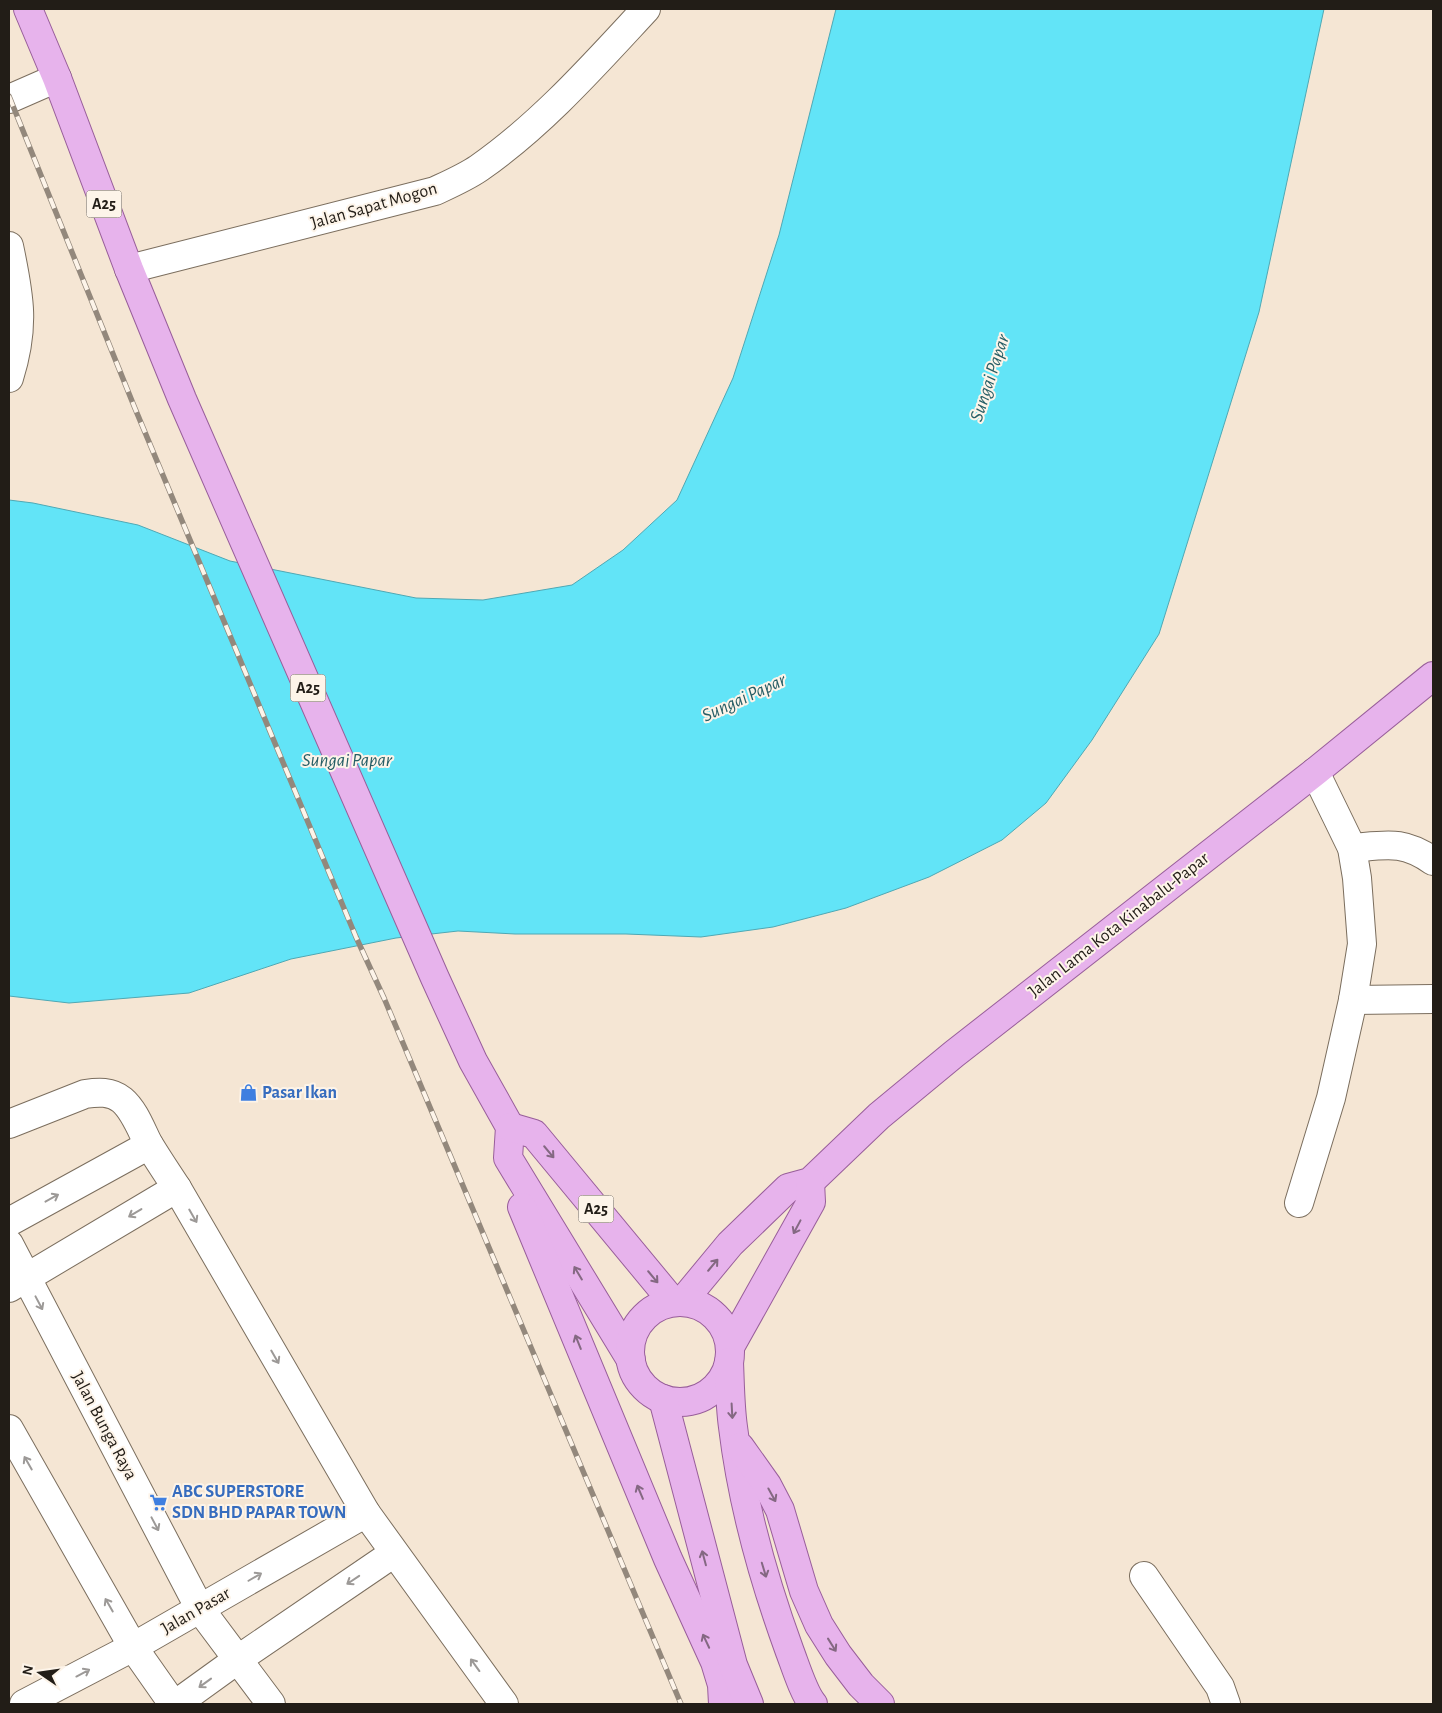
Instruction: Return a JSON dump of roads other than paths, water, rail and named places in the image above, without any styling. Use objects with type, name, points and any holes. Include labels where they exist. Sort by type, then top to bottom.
[{"type":"main road","name":"A25","points":[[28,9],[57,78],[129,269],[182,399],[473,1061],[510,1127],[534,1134],[677,1302]]},
{"type":"main road","name":"Jalan Lama Kota Kinabalu-Papar","points":[[810,1182],[879,1116],[954,1054],[1315,772],[1433,676]]},
{"type":"main road","points":[[510,1127],[508,1158],[631,1360],[636,1376],[648,1390],[663,1399],[679,1402],[696,1399],[711,1391],[722,1378],[729,1355],[811,1202],[810,1182],[788,1188],[730,1244],[677,1302]]},
{"type":"main road","points":[[518,1173],[521,1203],[664,1550],[715,1662],[722,1685],[723,1704]]},
{"type":"main road","points":[[631,1360],[631,1344],[636,1328],[645,1316],[658,1307],[677,1302],[699,1306],[714,1316],[725,1330],[729,1355],[735,1440],[758,1552],[781,1627],[810,1703]]},
{"type":"main road","points":[[663,1399],[733,1665],[749,1704]]},
{"type":"main road","points":[[735,1440],[767,1485],[780,1510],[804,1591],[819,1625],[838,1655],[880,1704]]},
{"type":"street","name":"Jalan Sapat Mogon","points":[[129,269],[435,191],[478,169],[516,140],[593,66],[646,9]]},
{"type":"street","points":[[9,99],[57,78]]},
{"type":"street","points":[[9,246],[18,287],[20,324],[16,356],[9,378]]},
{"type":"street","points":[[1299,1203],[1331,1098],[1353,1000],[1362,944],[1357,878],[1352,848],[1315,772]]},
{"type":"street","points":[[1352,848],[1404,846],[1422,853],[1433,861]]},
{"type":"street","points":[[1353,1000],[1433,999]]},
{"type":"street","points":[[9,1124],[85,1094],[98,1092],[111,1094],[123,1100],[177,1188],[366,1513],[504,1704]]},
{"type":"street","points":[[9,1222],[149,1145]]},
{"type":"street","points":[[17,1283],[177,1188]]},
{"type":"street","name":"Jalan Bunga Raya","points":[[9,1244],[17,1283],[200,1608],[271,1704]]},
{"type":"street","points":[[9,1429],[133,1647],[175,1704],[394,1553]]},
{"type":"street","name":"Jalan Pasar","points":[[24,1704],[133,1647],[366,1513]]},
{"type":"street","points":[[1144,1576],[1220,1687],[1226,1704]]},
{"type":"water","name":"Sungai Papar","points":[[836,9],[1324,9],[1259,312],[1159,634],[1092,740],[1046,803],[1002,840],[929,877],[846,908],[773,927],[701,937],[626,934],[515,934],[458,931],[396,938],[291,959],[189,993],[69,1003],[9,996],[9,500],[33,503],[138,525],[230,561],[416,598],[483,600],[572,585],[623,550],[677,500],[733,378],[779,235]]},
{"type":"railway","points":[[9,96],[134,406],[356,937],[384,998],[681,1704]]},
{"type":"place","name":"Pasar Ikan","points":[[248,1093]]},
{"type":"place","name":"ABC SUPERSTORE SDN BHD PAPAR TOWN","points":[[158,1502]]}]
